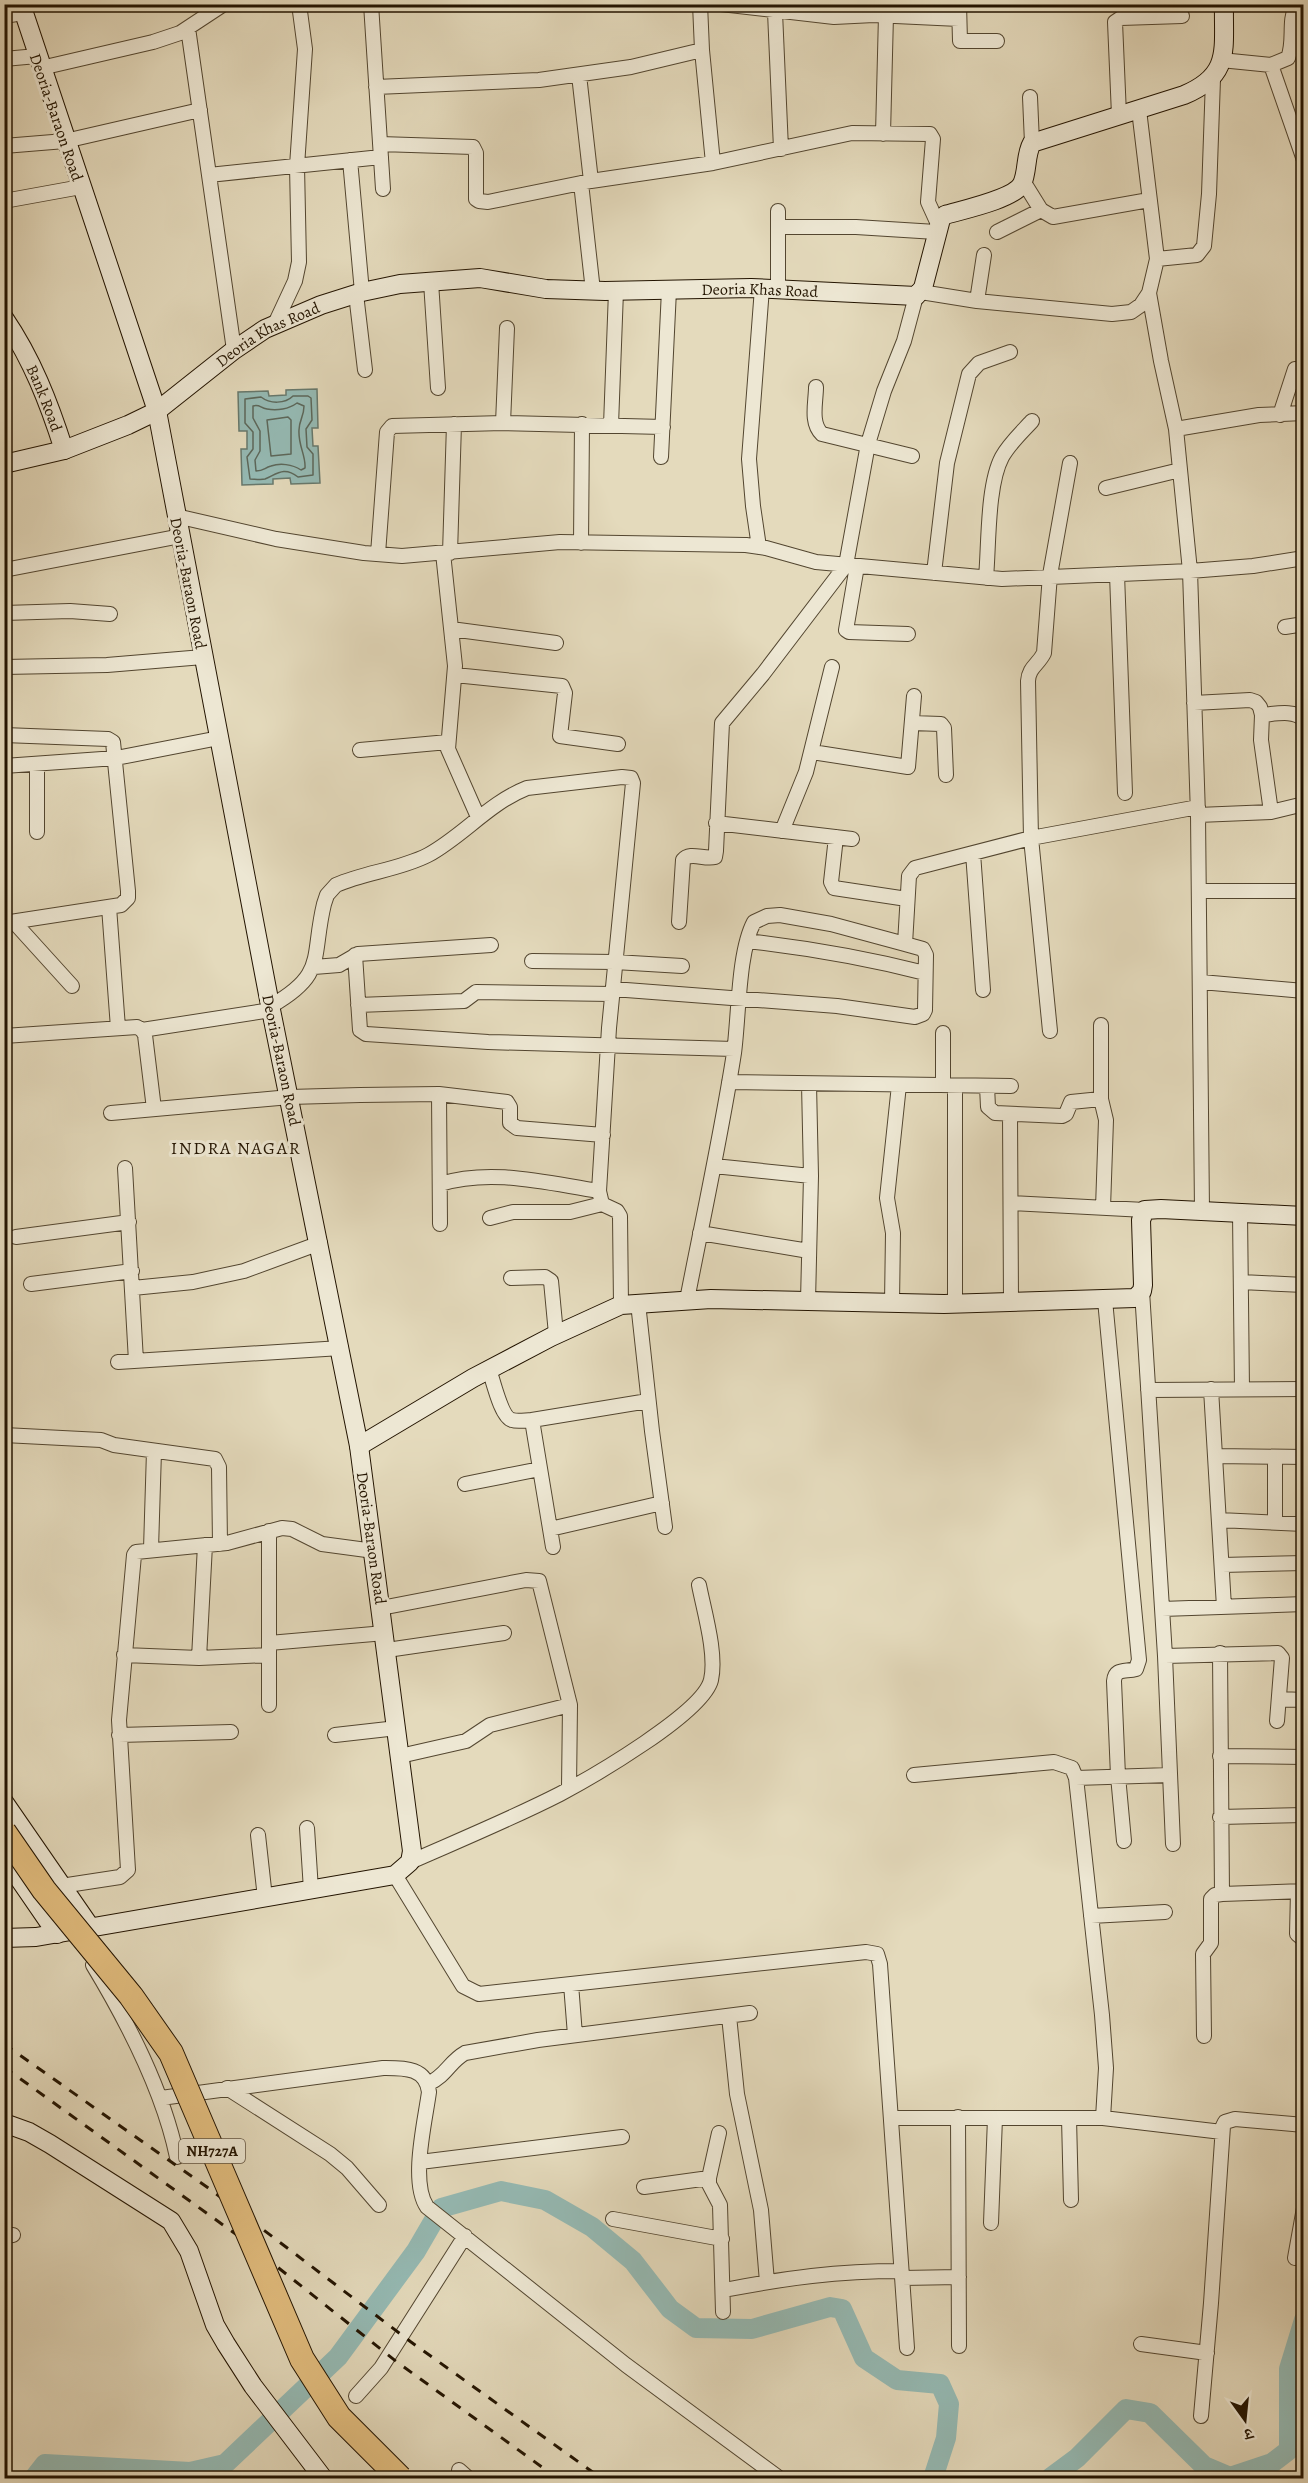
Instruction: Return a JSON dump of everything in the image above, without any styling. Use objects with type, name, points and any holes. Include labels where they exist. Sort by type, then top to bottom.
[{"type":"highway","name":"NH727A","points":[[4,1832],[44,1890],[131,1996],[171,2053],[302,2359],[339,2417],[400,2478]]},
{"type":"street","points":[[4,59],[39,62],[153,42],[188,28],[224,4]]},
{"type":"street","points":[[275,324],[298,272],[297,166],[305,49],[299,4]]},
{"type":"street","points":[[371,4],[383,189]]},
{"type":"street","points":[[700,4],[713,163]]},
{"type":"street","points":[[721,4],[834,17],[886,15],[959,19]]},
{"type":"street","points":[[959,4],[960,41],[997,40]]},
{"type":"street","points":[[1157,259],[1197,255],[1204,246],[1209,194],[1213,78],[1221,60],[1224,4]]},
{"type":"street","points":[[1221,60],[1271,65],[1288,58],[1291,51],[1292,16],[1296,6]]},
{"type":"street","points":[[4,16],[22,9]]},
{"type":"street","name":"Deoria-Baraon Road","points":[[22,9],[158,411],[176,516],[271,1008],[341,1347],[359,1446],[397,1728],[412,1851],[410,1862]]},
{"type":"street","points":[[775,12],[781,148]]},
{"type":"street","points":[[883,134],[886,15]]},
{"type":"street","points":[[1119,116],[1114,22],[1121,18],[1182,16]]},
{"type":"street","points":[[188,28],[234,350]]},
{"type":"street","points":[[376,87],[511,82],[579,75],[631,67],[702,50]]},
{"type":"street","points":[[1271,65],[1297,121],[1304,160]]},
{"type":"street","points":[[579,75],[593,291]]},
{"type":"street","points":[[1032,143],[1192,92],[1213,78]]},
{"type":"street","points":[[908,634],[849,632],[846,630],[868,444],[884,391],[904,341],[937,228],[945,216],[1012,193],[1023,181],[1032,143],[1030,97]]},
{"type":"street","points":[[4,146],[65,141],[200,110]]},
{"type":"street","points":[[919,294],[1112,314],[1131,312],[1141,305],[1149,293],[1157,259],[1139,110]]},
{"type":"street","points":[[209,175],[350,160],[381,151],[473,147],[477,153],[475,195],[476,199],[482,202],[586,182],[713,163],[852,133],[927,133],[932,136],[928,202],[937,228]]},
{"type":"street","points":[[350,160],[365,370]]},
{"type":"street","points":[[1023,181],[1041,210],[1047,215],[1060,217],[1149,200]]},
{"type":"street","points":[[4,201],[81,187]]},
{"type":"street","points":[[997,232],[1041,210]]},
{"type":"street","points":[[759,547],[750,459],[778,211]]},
{"type":"street","points":[[778,227],[937,228]]},
{"type":"street","points":[[977,301],[984,255]]},
{"type":"street","name":"Deoria Khas Road","points":[[4,464],[64,450],[129,425],[158,411],[234,350],[275,324],[321,305],[359,293],[400,284],[480,278],[546,289],[593,291],[770,289],[919,294]]},
{"type":"street","points":[[431,282],[438,388]]},
{"type":"street","points":[[661,457],[669,290]]},
{"type":"street","points":[[611,425],[615,291]]},
{"type":"street","points":[[1149,293],[1176,429],[1190,571],[1198,811],[1202,1211]]},
{"type":"street","name":"Bank Road","points":[[4,318],[20,341],[49,402],[64,450]]},
{"type":"street","points":[[503,423],[507,328]]},
{"type":"street","points":[[934,573],[947,463],[969,374],[979,363],[1010,352]]},
{"type":"street","points":[[1280,414],[1295,369]]},
{"type":"street","points":[[816,387],[815,422],[822,434],[912,456]]},
{"type":"street","points":[[1176,429],[1259,415],[1304,413]]},
{"type":"street","points":[[986,578],[993,488],[997,470],[1006,449],[1032,421]]},
{"type":"street","points":[[378,554],[389,429],[396,426],[503,423],[663,427]]},
{"type":"street","points":[[454,424],[446,553],[455,675],[448,742],[449,752],[478,817]]},
{"type":"street","points":[[581,543],[582,424]]},
{"type":"street","points":[[1050,1031],[1031,838],[1029,674],[1044,653],[1050,575],[1070,463]]},
{"type":"street","points":[[1106,488],[1180,470]]},
{"type":"street","points":[[176,516],[276,539],[402,556],[560,543],[759,547],[816,562],[1012,579],[1050,575],[1190,571],[1253,566],[1304,558]]},
{"type":"street","points":[[4,570],[181,536]]},
{"type":"street","points":[[680,922],[683,861],[690,856],[714,856],[717,851],[716,823],[722,723],[852,565]]},
{"type":"street","points":[[1118,574],[1125,793]]},
{"type":"street","points":[[4,613],[61,611],[110,614]]},
{"type":"street","points":[[1285,627],[1304,624]]},
{"type":"street","points":[[452,629],[556,643]]},
{"type":"street","points":[[4,667],[107,665],[203,657]]},
{"type":"street","points":[[782,831],[806,772],[832,668]]},
{"type":"street","points":[[455,675],[562,686],[565,693],[561,736],[618,744]]},
{"type":"street","points":[[812,752],[906,768],[909,765],[914,696]]},
{"type":"street","points":[[1194,703],[1250,700],[1256,702],[1260,707],[1262,715],[1260,740],[1271,812]]},
{"type":"street","points":[[1262,715],[1293,714],[1304,720]]},
{"type":"street","points":[[912,723],[941,724],[944,728],[946,775]]},
{"type":"street","points":[[4,735],[108,739],[113,742],[128,891],[126,902],[109,908],[9,923]]},
{"type":"street","points":[[4,766],[116,758],[219,738]]},
{"type":"street","points":[[360,750],[448,742]]},
{"type":"street","points":[[37,765],[37,832]]},
{"type":"street","points":[[142,1030],[271,1008],[303,985],[314,967],[324,904],[327,895],[336,885],[428,855],[516,792],[527,788],[622,777],[631,778],[633,783],[608,1045],[601,1197]]},
{"type":"street","points":[[905,944],[909,876],[912,869],[1031,838],[1198,811],[1271,812],[1304,804]]},
{"type":"street","points":[[716,823],[852,839]]},
{"type":"street","points":[[836,837],[831,882],[834,888],[907,899]]},
{"type":"street","points":[[973,853],[983,990]]},
{"type":"street","points":[[1199,891],[1304,891]]},
{"type":"street","points":[[109,908],[118,1028]]},
{"type":"street","points":[[358,1005],[464,1001],[476,992],[612,992],[740,997],[837,1006],[915,1017],[923,1014],[925,1010],[925,952],[923,949],[831,924],[772,915],[754,922],[747,942],[740,997],[734,1049],[729,1082],[687,1300]]},
{"type":"street","points":[[9,923],[72,986]]},
{"type":"street","points":[[747,942],[807,948],[867,958],[925,973]]},
{"type":"street","points":[[314,967],[339,965],[355,955],[491,945]]},
{"type":"street","points":[[355,955],[360,1030],[366,1034],[488,1041],[734,1049]]},
{"type":"street","points":[[532,962],[615,962],[682,966]]},
{"type":"street","points":[[1201,982],[1304,991]]},
{"type":"street","points":[[1101,1025],[1101,1099],[1106,1120],[1103,1208]]},
{"type":"street","points":[[4,1036],[136,1027],[145,1035],[154,1109]]},
{"type":"street","points":[[943,1033],[949,1085],[955,1304]]},
{"type":"street","points":[[729,1082],[1011,1086]]},
{"type":"street","points":[[808,1301],[811,1176],[809,1084]]},
{"type":"street","points":[[892,1303],[893,1233],[887,1198],[898,1085]]},
{"type":"street","points":[[987,1086],[990,1111],[1010,1114],[1062,1116],[1066,1114],[1071,1102],[1101,1099]]},
{"type":"street","points":[[111,1113],[290,1097],[438,1094],[507,1102],[510,1107],[510,1123],[517,1128],[603,1135]]},
{"type":"street","points":[[438,1094],[440,1224]]},
{"type":"street","points":[[1010,1114],[1011,1301]]},
{"type":"street","points":[[714,1166],[811,1176]]},
{"type":"street","points":[[125,1168],[136,1361]]},
{"type":"street","points":[[440,1184],[460,1178],[495,1175],[601,1197],[617,1211],[620,1216],[630,1304],[648,1401],[665,1527]]},
{"type":"street","points":[[490,1218],[513,1212],[570,1212],[601,1197]]},
{"type":"street","points":[[1011,1203],[1304,1216]]},
{"type":"street","points":[[1145,1210],[1141,1220],[1142,1292],[1165,1656],[1173,1844]]},
{"type":"street","points":[[1240,1213],[1242,1389]]},
{"type":"street","points":[[16,1236],[129,1222]]},
{"type":"street","points":[[700,1233],[809,1251]]},
{"type":"street","points":[[133,1288],[193,1282],[244,1271],[320,1243]]},
{"type":"street","points":[[31,1284],[132,1270]]},
{"type":"street","points":[[511,1278],[545,1277],[551,1281],[556,1334]]},
{"type":"street","points":[[1241,1282],[1304,1285]]},
{"type":"street","points":[[359,1446],[489,1369],[556,1334],[630,1304],[687,1300],[955,1304],[1105,1300],[1135,1298],[1142,1292]]},
{"type":"street","points":[[1105,1300],[1139,1660],[1136,1669],[1118,1671],[1115,1675],[1118,1776],[1124,1841]]},
{"type":"street","points":[[118,1362],[341,1347]]},
{"type":"street","points":[[489,1369],[507,1416],[514,1421],[648,1401]]},
{"type":"street","points":[[1211,1389],[1224,1607]]},
{"type":"street","points":[[1148,1390],[1304,1389]]},
{"type":"street","points":[[532,1420],[553,1547]]},
{"type":"street","points":[[4,1435],[101,1440],[114,1445],[215,1459],[219,1467],[220,1544]]},
{"type":"street","points":[[151,1550],[154,1451]]},
{"type":"street","points":[[1215,1456],[1304,1457]]},
{"type":"street","points":[[1275,1457],[1275,1522]]},
{"type":"street","points":[[465,1484],[540,1468]]},
{"type":"street","points":[[550,1529],[662,1503]]},
{"type":"street","points":[[1219,1520],[1304,1524]]},
{"type":"street","points":[[61,1886],[120,1877],[128,1870],[119,1735],[124,1654],[136,1552],[220,1544],[282,1528],[292,1529],[322,1544],[374,1551]]},
{"type":"street","points":[[269,1531],[269,1705]]},
{"type":"street","points":[[199,1658],[205,1545]]},
{"type":"street","points":[[1222,1565],[1304,1563]]},
{"type":"street","points":[[381,1608],[526,1580],[539,1581],[570,1704],[569,1788]]},
{"type":"street","points":[[4,1938],[63,1933],[395,1875],[410,1862],[569,1788],[682,1716],[706,1690],[711,1680],[712,1666],[699,1585]]},
{"type":"street","points":[[1162,1609],[1304,1604]]},
{"type":"street","points":[[124,1654],[199,1658],[269,1649],[504,1633]]},
{"type":"street","points":[[1220,1653],[1222,1894]]},
{"type":"street","points":[[1165,1656],[1278,1653],[1282,1658],[1277,1721]]},
{"type":"street","points":[[1279,1699],[1304,1700]]},
{"type":"street","points":[[400,1756],[466,1741],[490,1725],[570,1704]]},
{"type":"street","points":[[335,1735],[397,1728]]},
{"type":"street","points":[[119,1735],[231,1732]]},
{"type":"street","points":[[1220,1756],[1304,1757]]},
{"type":"street","points":[[914,1775],[1054,1762],[1072,1768],[1076,1778],[1106,2068],[1103,2118]]},
{"type":"street","points":[[1076,1778],[1170,1775]]},
{"type":"street","points":[[4,1802],[91,1928]]},
{"type":"street","points":[[1220,1816],[1304,1815]]},
{"type":"street","points":[[307,1828],[311,1890]]},
{"type":"street","points":[[258,1835],[265,1898]]},
{"type":"street","points":[[4,1857],[100,1977],[162,2098],[177,2157]]},
{"type":"street","points":[[395,1875],[463,1986],[479,1994],[873,1952],[877,1954],[880,1964],[907,2348]]},
{"type":"street","points":[[1204,2036],[1203,1954],[1211,1943],[1209,1905],[1215,1895],[1301,1891],[1297,1934],[1298,1938],[1304,1940]]},
{"type":"street","points":[[1091,1916],[1165,1912]]},
{"type":"street","points":[[571,1984],[575,2035]]},
{"type":"street","points":[[428,2084],[442,2076],[455,2060],[465,2053],[575,2035],[750,2013]]},
{"type":"street","points":[[729,2016],[736,2094],[760,2199],[767,2282]]},
{"type":"street","points":[[162,2098],[383,2068],[416,2071],[428,2084],[420,2162],[421,2196],[426,2207],[626,2365],[779,2478]]},
{"type":"street","points":[[221,2089],[330,2154],[347,2168],[379,2205]]},
{"type":"street","points":[[958,2117],[959,2346]]},
{"type":"street","points":[[891,2118],[1103,2118],[1222,2132]]},
{"type":"street","points":[[991,2223],[995,2118]]},
{"type":"street","points":[[1069,2118],[1071,2200]]},
{"type":"street","points":[[1201,2416],[1222,2132],[1225,2122],[1235,2119],[1304,2125]]},
{"type":"street","points":[[4,2123],[29,2132],[171,2221],[189,2252],[215,2325],[253,2385],[317,2472]]},
{"type":"street","points":[[719,2133],[709,2184],[720,2205],[723,2312]]},
{"type":"street","points":[[420,2162],[622,2137]]},
{"type":"street","points":[[644,2187],[709,2178]]},
{"type":"street","points":[[1295,2258],[1304,2208]]},
{"type":"street","points":[[613,2219],[722,2239]]},
{"type":"street","points":[[356,2396],[381,2368],[462,2234]]},
{"type":"street","points":[[724,2290],[845,2272],[958,2277]]},
{"type":"street","points":[[1142,2344],[1207,2353]]},
{"type":"water","points":[[317,389],[318,428],[312,428],[313,446],[318,446],[320,483],[291,484],[290,478],[273,479],[273,484],[242,485],[241,449],[247,449],[247,431],[239,431],[238,392],[268,391],[269,396],[286,395],[286,390]]},
{"type":"waterway","points":[[34,2478],[45,2464],[190,2472],[225,2464],[338,2357],[416,2251],[441,2208],[501,2191],[545,2200],[592,2227],[633,2261],[670,2309],[696,2328],[752,2329],[830,2307],[842,2309],[864,2358],[897,2380],[940,2384],[949,2404],[946,2438],[933,2478]]},
{"type":"waterway","points":[[1050,2478],[1077,2458],[1126,2409],[1150,2413],[1204,2466],[1230,2477],[1272,2463],[1289,2450],[1289,2369],[1304,2320]]},
{"type":"railway","points":[[4,2044],[211,2190],[411,2342],[601,2478]]},
{"type":"railway","points":[[4,2067],[237,2235],[397,2362],[557,2478]]},
{"type":"district","name":"INDRA NAGAR","points":[[236,1148]]}]
